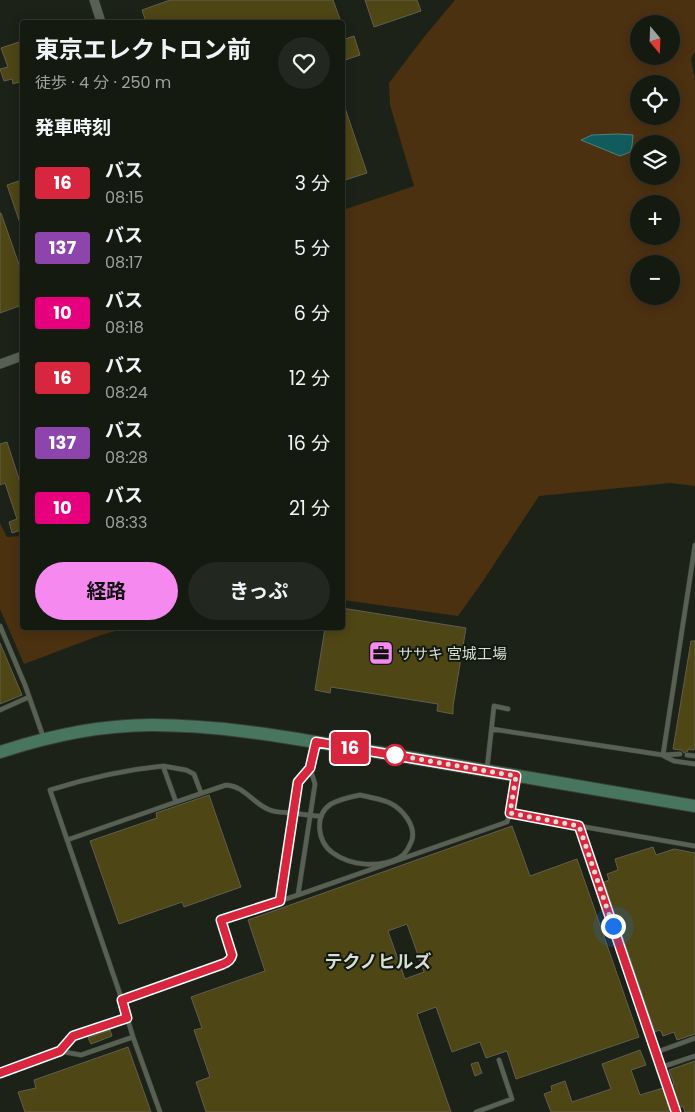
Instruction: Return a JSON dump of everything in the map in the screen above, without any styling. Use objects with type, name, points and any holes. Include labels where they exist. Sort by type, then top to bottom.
[{"type":"street","points":[[94,0],[100,20]]},
{"type":"street","points":[[0,364],[20,357]]},
{"type":"street","points":[[0,752],[59,735],[109,728],[151,725],[191,726],[316,742],[695,806]]},
{"type":"lane","points":[[663,755],[695,545]]},
{"type":"lane","points":[[0,626],[30,697],[44,739]]},
{"type":"lane","points":[[0,710],[30,697]]},
{"type":"lane","points":[[486,771],[494,706],[508,709]]},
{"type":"lane","points":[[492,729],[663,755],[680,754]]},
{"type":"lane","points":[[298,895],[314,784],[310,768],[316,742]]},
{"type":"lane","points":[[663,755],[674,761],[695,764]]},
{"type":"lane","points":[[687,755],[695,756]]},
{"type":"lane","points":[[164,766],[176,802]]},
{"type":"lane","points":[[160,1112],[50,790],[121,771],[164,766],[186,770],[194,774],[201,794]]},
{"type":"lane","points":[[280,901],[298,782],[310,768]]},
{"type":"lane","points":[[122,1000],[228,962],[232,955],[221,920],[507,822],[516,776]]},
{"type":"lane","points":[[67,840],[226,785],[238,788],[269,810],[320,816]]},
{"type":"lane","points":[[360,795],[378,799],[391,804],[411,824],[413,836],[410,847],[402,856],[390,862],[377,865],[360,864],[344,859],[331,852],[324,843],[319,827],[320,816],[331,804],[342,799],[360,795]]},
{"type":"lane","points":[[510,813],[695,846]]},
{"type":"lane","points":[[579,826],[676,1112]]},
{"type":"lane","points":[[0,1073],[60,1051],[73,1036],[127,1018]]},
{"type":"lane","points":[[60,1051],[82,1055],[134,1037]]},
{"type":"lane","points":[[657,1052],[695,1038]]},
{"type":"lane","points":[[662,1067],[695,1056]]},
{"type":"lane","points":[[476,1112],[512,1099],[499,1060]]},
{"type":"shaded area","points":[[455,0],[695,0],[695,51],[691,59],[695,81],[695,486],[670,483],[539,496],[458,616],[345,600],[345,209],[414,186],[390,105],[389,83]]},
{"type":"shaded area","points":[[0,523],[7,537],[20,536],[20,630],[119,630],[24,664],[0,609]]},
{"type":"water","points":[[618,134],[633,135],[630,135],[630,152],[620,156],[581,140],[592,135]]},
{"type":"building","points":[[170,0],[333,0],[340,20],[145,20],[142,10]]},
{"type":"building","points":[[365,0],[417,0],[421,11],[374,27]]},
{"type":"building","points":[[354,36],[360,55],[345,60],[345,39]]},
{"type":"building","points":[[20,42],[20,82],[13,84],[12,79],[4,81],[0,69],[8,67],[1,48]]},
{"type":"building","points":[[345,108],[367,173],[345,180]]},
{"type":"building","points":[[20,181],[20,223],[7,185]]},
{"type":"building","points":[[1,213],[20,267],[20,306],[0,313]]},
{"type":"building","points":[[7,442],[20,482],[20,530],[12,533],[9,522],[17,519],[5,483],[0,485],[0,444]]},
{"type":"building","points":[[345,608],[466,628],[453,714],[437,711],[438,704],[331,687],[330,693],[315,690],[325,630],[345,630]]},
{"type":"building","points":[[691,641],[695,641],[695,745],[694,750],[688,749],[684,753],[681,750],[673,749]]},
{"type":"building","points":[[0,643],[22,695],[0,704]]},
{"type":"building","points":[[209,795],[241,887],[184,907],[182,902],[119,924],[90,841],[157,818],[156,813]]},
{"type":"building","points":[[512,826],[530,876],[577,859],[639,1037],[516,1079],[507,1051],[486,1058],[480,1042],[452,1052],[436,1007],[417,1014],[451,1112],[206,1112],[196,1082],[210,1077],[194,1030],[202,1028],[191,997],[265,971],[248,920]],"holes":[[[407,924],[424,972],[405,979],[388,931]]]},
{"type":"building","points":[[653,847],[656,855],[674,849],[695,853],[695,1034],[677,1040],[674,1032],[663,1036],[659,1030],[655,1032],[604,882],[609,880],[607,874],[618,870],[615,859]]},
{"type":"building","points":[[110,1030],[112,1036],[91,1044],[88,1038]]},
{"type":"building","points":[[128,1047],[151,1112],[25,1112],[18,1092],[36,1088],[34,1080]]},
{"type":"building","points":[[640,1050],[646,1065],[631,1070],[640,1095],[663,1088],[671,1110],[667,1112],[551,1112],[544,1094],[552,1091],[551,1086],[565,1081],[572,1102],[611,1089],[602,1064]]},
{"type":"building","points":[[695,1061],[695,1112],[685,1112],[683,1106],[679,1108],[671,1085],[674,1084],[669,1070]]},
{"type":"building","points":[[478,1062],[482,1073],[475,1076],[471,1064]]},
{"type":"bus line","name":"16","points":[[0,1073],[60,1051],[73,1036],[127,1018],[122,1000],[223,964],[231,959],[232,955],[221,920],[280,901],[298,782],[310,768],[316,742],[516,776],[510,813],[579,826],[676,1112]]},
{"type":"place","name":"ササキ 宮城工場","points":[[381,653]]},
{"type":"district","name":"テクノヒルズ","points":[[378,961]]},
{"type":"route","points":[[395,755],[516,776],[510,813],[579,826],[613,926]]}]
